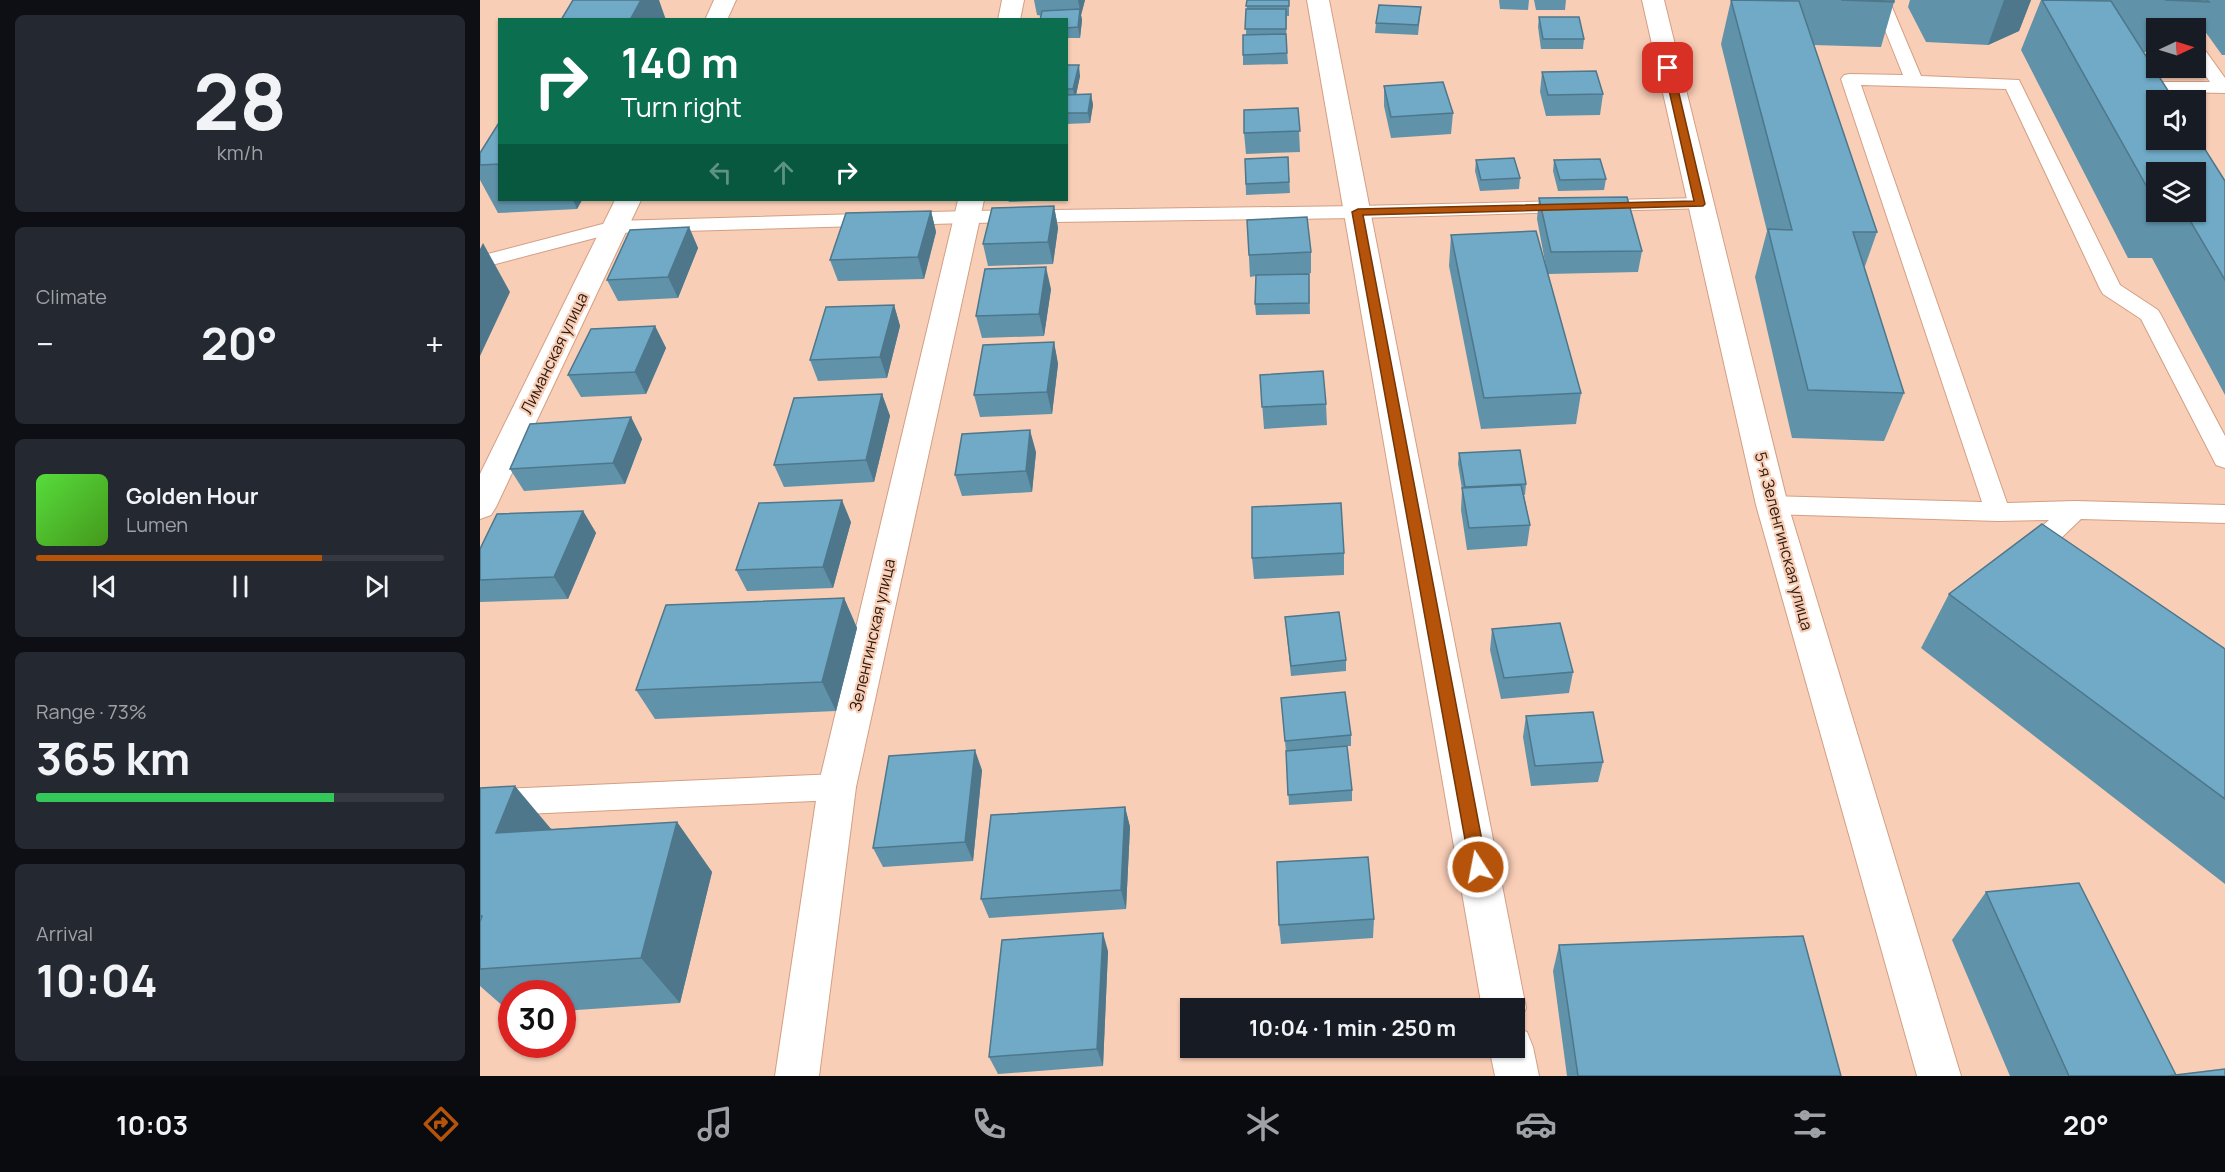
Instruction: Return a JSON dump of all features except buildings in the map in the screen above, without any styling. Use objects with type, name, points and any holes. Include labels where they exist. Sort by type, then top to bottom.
[{"type":"street","points":[[717,18],[725,0]]},
{"type":"street","points":[[1009,18],[1013,0]]},
{"type":"street","points":[[1318,0],[1502,998]]},
{"type":"street","name":"5-я Зеленгинская улица","points":[[1653,0],[1772,505],[1939,1076]]},
{"type":"street","name":"Лиманская улица","points":[[480,507],[627,201]]},
{"type":"street","name":"Зеленгинская улица","points":[[797,1076],[837,787],[970,208]]},
{"type":"street","points":[[1513,1058],[1516,1076]]},
{"type":"lane","points":[[1881,0],[1914,81]]},
{"type":"lane","points":[[2206,64],[2224,88]]},
{"type":"lane","points":[[1998,512],[1850,79],[2013,84],[2111,289],[2150,315],[2225,459]]},
{"type":"lane","points":[[2165,90],[2163,86],[2224,88]]},
{"type":"lane","points":[[480,262],[614,227],[970,208],[1358,212],[1700,204]]},
{"type":"lane","points":[[1772,505],[1998,512],[2075,510],[2225,514]]},
{"type":"lane","points":[[2043,572],[2023,559],[2075,510]]},
{"type":"lane","points":[[480,803],[837,787]]},
{"type":"route","points":[[1478,867],[1358,212],[1700,204],[1668,68]]}]
